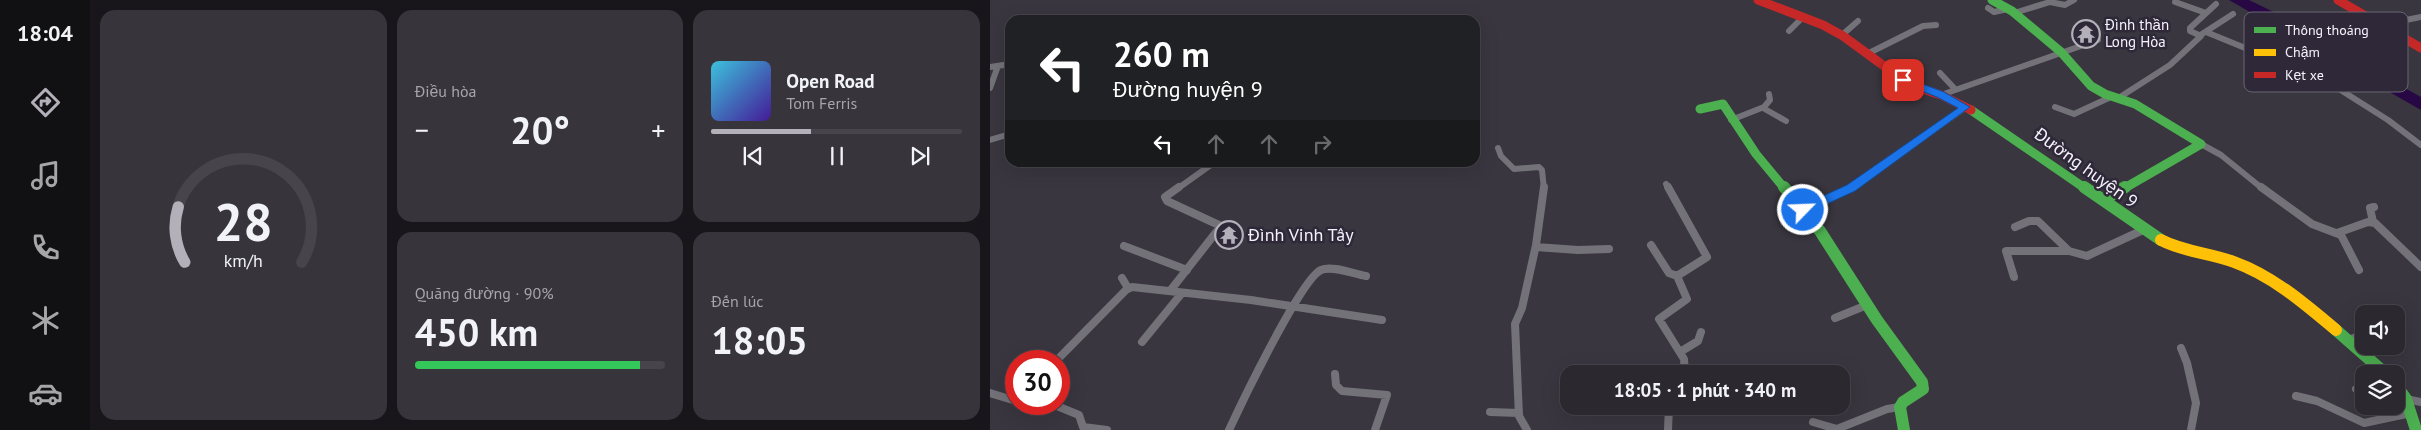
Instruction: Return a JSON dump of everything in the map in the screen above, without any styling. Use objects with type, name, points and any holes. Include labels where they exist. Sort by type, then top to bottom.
[{"type":"street","name":"Đường huyện 9","points":[[1758,0],[1803,17],[1842,35],[1910,84],[1941,94],[1966,107],[2143,230],[2176,247],[2234,262],[2256,271],[2298,298],[2376,365]]},
{"type":"street","points":[[2011,11],[2050,2],[2065,5],[2074,0]]},
{"type":"street","points":[[2338,0],[2359,12]]},
{"type":"street","points":[[1992,2],[2011,11],[2062,53],[2091,86],[2159,118],[2221,156],[2312,224],[2337,233],[2344,238],[2350,256],[2359,270]]},
{"type":"street","points":[[2175,2],[2206,13]]},
{"type":"street","points":[[2216,4],[2189,30],[2244,50]]},
{"type":"street","points":[[2055,107],[2074,114],[2116,97],[2170,64],[2203,34],[2233,14]]},
{"type":"street","points":[[1789,31],[1803,17]]},
{"type":"street","points":[[2408,20],[2421,17]]},
{"type":"street","points":[[1842,35],[1858,21]]},
{"type":"street","points":[[1867,54],[1923,26],[1936,25]]},
{"type":"street","points":[[1941,94],[2098,40],[2097,35]]},
{"type":"street","points":[[2408,41],[2421,48]]},
{"type":"street","points":[[990,67],[1005,65]]},
{"type":"street","points":[[990,88],[998,66]]},
{"type":"street","points":[[1940,73],[1955,89]]},
{"type":"street","points":[[2344,92],[2375,111],[2421,145]]},
{"type":"street","points":[[1731,120],[1763,108],[1770,100],[1769,94]]},
{"type":"street","points":[[1700,109],[1722,104],[1731,120],[1769,170],[1843,262],[1867,305],[1922,382],[1923,389],[1903,402],[1900,407],[1904,430]]},
{"type":"street","points":[[1803,210],[1851,188],[1966,107]]},
{"type":"street","points":[[1763,108],[1786,121]]},
{"type":"street","points":[[990,140],[1005,136]]},
{"type":"street","points":[[2102,200],[2202,144]]},
{"type":"street","points":[[1498,148],[1501,156],[1514,169],[1538,167],[1542,170],[1544,189],[1536,247],[1522,308],[1515,324],[1519,413],[1521,422],[1527,430]]},
{"type":"street","points":[[1170,291],[1221,226],[1167,201],[1165,197],[1208,167]]},
{"type":"street","points":[[1666,184],[1707,257],[1677,276]]},
{"type":"street","points":[[2374,207],[2370,208],[2373,222],[2393,238],[2421,267]]},
{"type":"street","points":[[2015,227],[2029,221],[2038,222],[2070,251]]},
{"type":"street","points":[[2337,233],[2373,222]]},
{"type":"street","points":[[2014,277],[2006,251],[2070,251],[2090,256],[2143,230]]},
{"type":"street","points":[[1651,245],[1669,273],[1677,276],[1687,295],[1687,299],[1659,320],[1680,352],[1685,365]]},
{"type":"street","points":[[1124,246],[1187,270]]},
{"type":"street","points":[[1536,247],[1578,250],[1609,249]]},
{"type":"street","points":[[1230,430],[1243,399],[1292,307],[1322,269],[1366,276]]},
{"type":"street","points":[[1122,278],[1128,288]]},
{"type":"street","points":[[1067,350],[1128,288],[1134,286],[1382,320]]},
{"type":"street","points":[[1142,342],[1182,292]]},
{"type":"street","points":[[1834,318],[1867,305]]},
{"type":"street","points":[[1680,352],[1698,341],[1701,332]]},
{"type":"street","points":[[2349,340],[2355,338]]},
{"type":"street","points":[[2181,348],[2188,363],[2196,403],[2191,430]]},
{"type":"street","points":[[1336,374],[1336,385],[1342,391],[1387,395],[1375,430]]},
{"type":"street","points":[[990,393],[1005,398]]},
{"type":"street","points":[[2296,396],[2317,401],[2368,424],[2386,417],[2411,413]]},
{"type":"street","points":[[2406,399],[2421,402]]},
{"type":"street","points":[[2406,399],[2416,430]]},
{"type":"street","points":[[1813,422],[1838,429],[1887,409],[1900,407]]},
{"type":"street","points":[[1070,411],[1080,415],[1083,427],[1107,430]]},
{"type":"street","points":[[1490,412],[1519,413]]},
{"type":"street","points":[[1668,430],[1669,415]]},
{"type":"shaded area","points":[[2229,0],[2249,0],[2274,12],[2250,12]]},
{"type":"shaded area","points":[[2408,90],[2421,97],[2421,110],[2390,92],[2408,92]]},
{"type":"building","points":[[2087,28],[2092,32],[2087,34],[2082,31]]},
{"type":"building","points":[[1227,226],[1234,228],[1226,236],[1219,233]]},
{"type":"traffic: fast","points":[[1992,0],[2012,11],[2061,52],[2091,86],[2105,94],[2135,104],[2201,144],[2103,200]]},
{"type":"traffic: fast","points":[[1700,109],[1723,104],[1756,154],[1820,231],[1877,320],[1922,382],[1923,389],[1903,402],[1900,407],[1904,430]]},
{"type":"traffic: fast","points":[[1971,110],[2161,240]]},
{"type":"traffic: fast","points":[[2336,330],[2376,365]]},
{"type":"traffic: fast","points":[[2405,398],[2416,430]]},
{"type":"traffic: slow","points":[[2161,240],[2187,251],[2234,262],[2262,275],[2288,292],[2336,330]]},
{"type":"traffic: jam","points":[[1758,0],[1823,25],[1843,36],[1910,85],[1941,95],[1971,110]]},
{"type":"traffic: jam","points":[[2338,0],[2359,12]]},
{"type":"traffic: jam","points":[[2408,40],[2421,48]]},
{"type":"place","name":"Đình thần Long Hòa","points":[[2086,34]]},
{"type":"place","name":"Đình Vinh Tây","points":[[1229,235]]},
{"type":"route","points":[[1803,210],[1851,188],[1966,107],[1941,94],[1913,86],[1903,80]]}]
